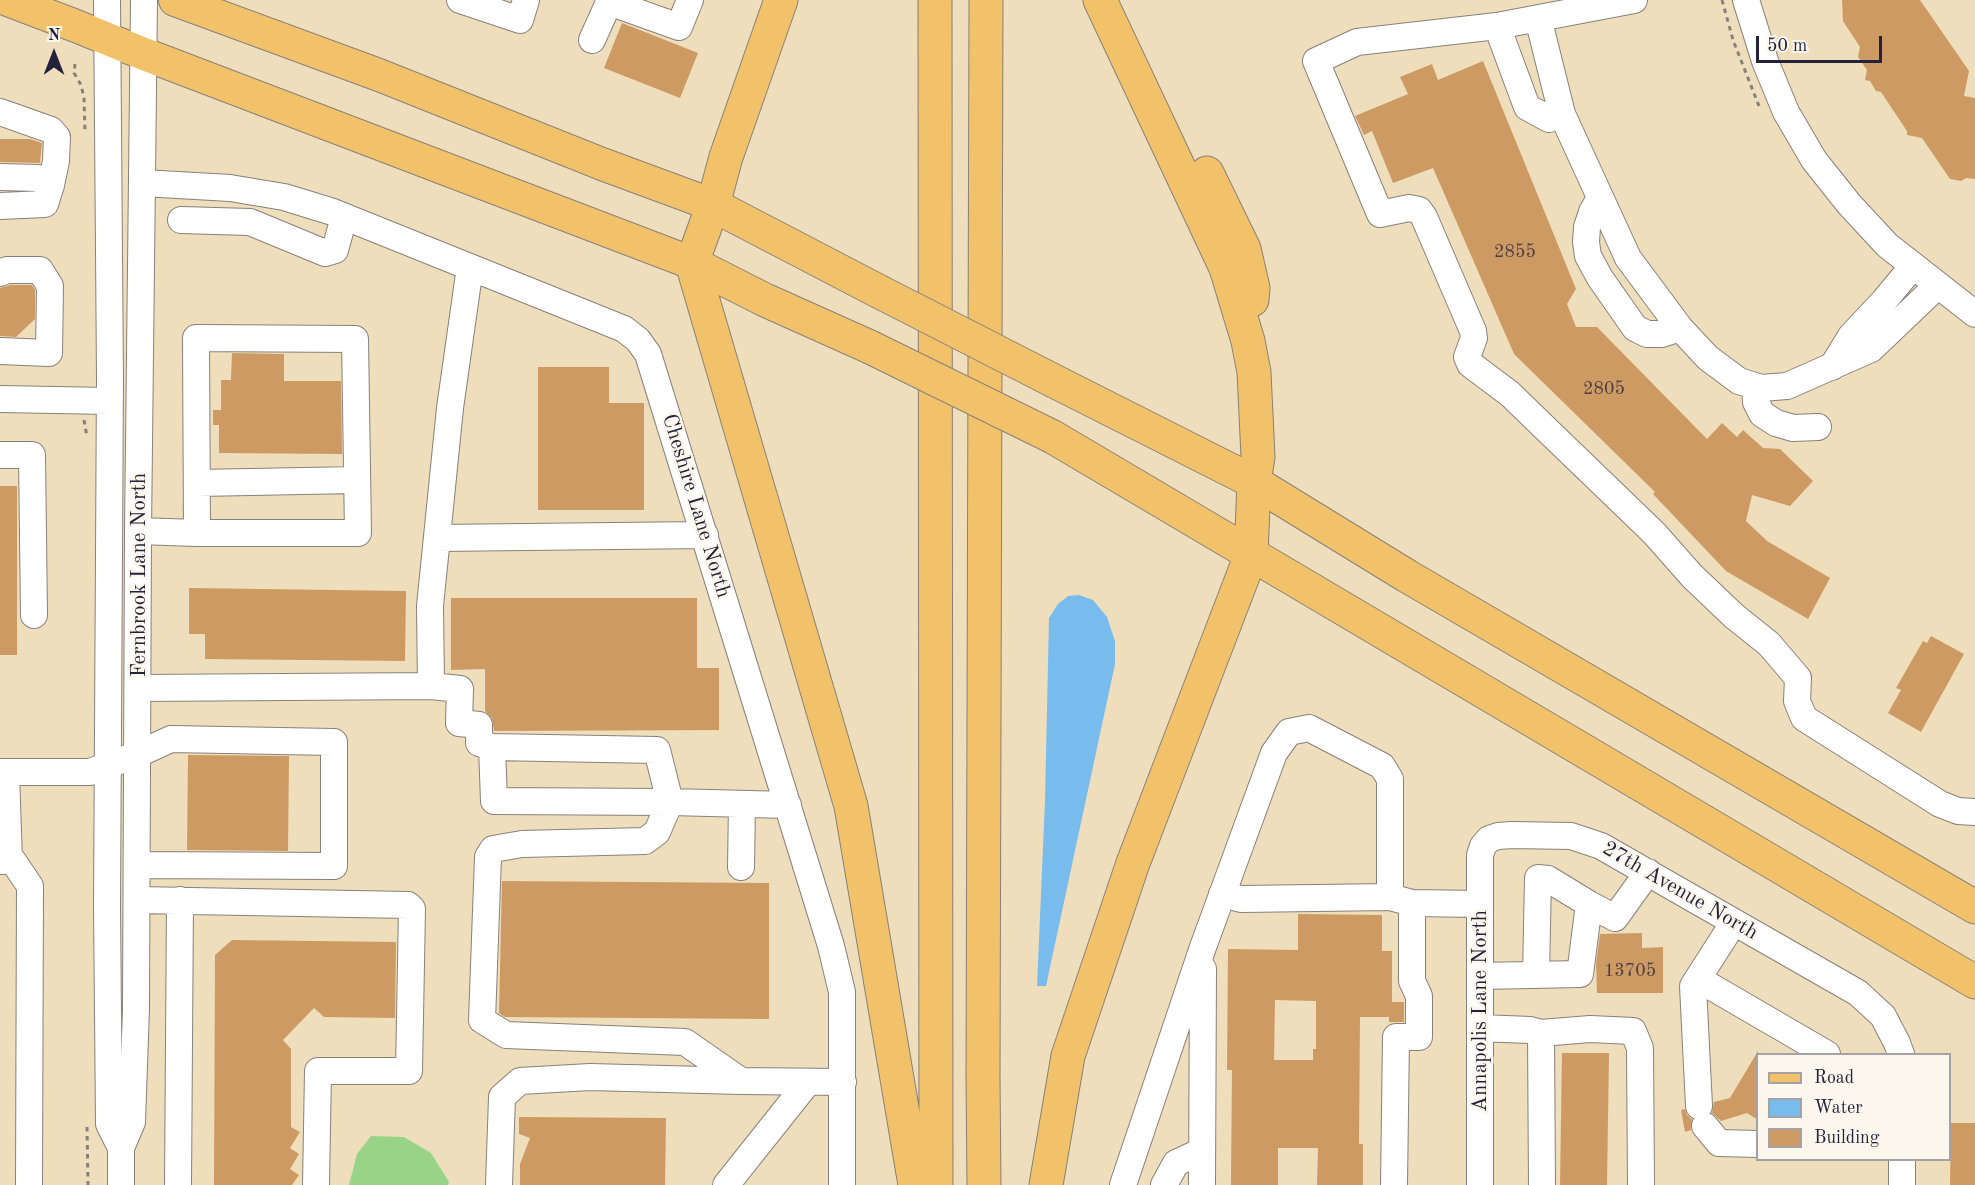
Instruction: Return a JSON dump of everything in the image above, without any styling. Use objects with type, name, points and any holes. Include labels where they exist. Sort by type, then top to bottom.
[{"type":"highway","points":[[782,0],[726,157],[713,205],[692,263],[851,806],[915,1185]]},
{"type":"highway","points":[[935,0],[936,1185]]},
{"type":"highway","points":[[984,1185],[986,0]]},
{"type":"highway","points":[[1046,1185],[1068,1056],[1133,863],[1251,555],[1254,482],[1258,457],[1254,372],[1248,341],[1226,268],[1100,0]]},
{"type":"highway","points":[[1121,0],[1244,249],[1253,288],[1248,341]]},
{"type":"highway","points":[[713,205],[1254,482],[1407,576],[1975,907]]},
{"type":"highway","points":[[692,263],[1053,437],[1975,982]]},
{"type":"main road","points":[[8,0],[692,263]]},
{"type":"main road","points":[[175,0],[379,75],[602,164],[713,205]]},
{"type":"street","name":"Fernbrook Lane North","points":[[107,0],[110,401],[107,766],[109,1124],[121,1148]]},
{"type":"street","name":"Fernbrook Lane North","points":[[121,1185],[121,1148],[132,1122],[138,865],[138,531],[144,0]]},
{"type":"street","points":[[460,0],[520,20],[526,0]]},
{"type":"street","points":[[592,40],[610,1],[679,27],[690,0]]},
{"type":"street","points":[[1634,0],[1497,26],[1357,42],[1316,61],[1380,214],[1409,208],[1419,210],[1424,217],[1473,331],[1474,338],[1467,357],[1470,364],[1510,394],[1654,533],[1692,576],[1734,616],[1769,644],[1798,678],[1797,701],[1804,718],[1940,804],[1958,812],[1975,812]]},
{"type":"street","points":[[1746,0],[1765,61],[1786,112],[1814,160],[1849,204],[1887,245],[1975,314]]},
{"type":"street","points":[[1538,18],[1562,114],[1628,258],[1680,328],[1708,358],[1739,381],[1761,388],[1787,386],[1872,350],[1937,286]]},
{"type":"street","points":[[1497,26],[1527,107],[1549,119],[1562,114]]},
{"type":"street","points":[[0,101],[64,123],[64,169],[51,185]]},
{"type":"street","points":[[0,112],[51,130],[57,137],[56,161],[45,204],[0,206]]},
{"type":"street","points":[[0,177],[38,177],[51,185]]},
{"type":"street","name":"Cheshire Lane North","points":[[142,183],[241,190],[284,197],[344,217],[624,329],[638,340],[648,354],[831,946],[842,992],[842,1185]]},
{"type":"street","points":[[1600,198],[1589,219],[1586,242],[1587,256],[1600,278],[1635,328],[1647,334],[1662,334],[1680,328]]},
{"type":"street","points":[[181,220],[250,222],[325,253],[335,250],[344,217]]},
{"type":"street","points":[[1832,367],[1851,336],[1913,266]]},
{"type":"street","points":[[431,686],[429,606],[450,408],[470,267]]},
{"type":"street","points":[[0,273],[7,270],[40,270],[50,286],[49,353],[0,351]]},
{"type":"street","points":[[138,531],[197,533],[358,533],[355,339],[196,338],[197,533]]},
{"type":"street","points":[[1755,386],[1756,402],[1762,414],[1776,423],[1793,428],[1818,427]]},
{"type":"street","points":[[0,399],[110,401]]},
{"type":"street","points":[[0,455],[32,455],[34,615]]},
{"type":"street","points":[[197,483],[357,480]]},
{"type":"street","points":[[437,538],[705,535]]},
{"type":"street","points":[[139,688],[431,686],[460,689],[459,723],[479,725],[479,742],[492,747],[657,750],[670,802],[657,832],[645,841],[522,844],[493,849],[488,857],[482,1020],[506,1035],[685,1042],[741,1081]]},
{"type":"street","points":[[1123,1185],[1203,947],[1274,753],[1289,732],[1309,728],[1382,766],[1390,779],[1401,900],[1412,981],[1419,996],[1419,1037],[1396,1037],[1394,1185]]},
{"type":"street","points":[[29,1185],[30,886],[4,858],[3,772],[90,772],[171,740],[334,742],[334,866],[138,865]]},
{"type":"street","points":[[492,747],[494,801],[788,805]]},
{"type":"street","points":[[741,867],[742,804]]},
{"type":"street","name":"27th Avenue North","points":[[1489,839],[1512,835],[1571,836],[1601,846],[1858,993],[1883,1016],[1901,1053]]},
{"type":"street","name":"Annapolis Lane North","points":[[1480,1185],[1480,855],[1489,839]]},
{"type":"street","points":[[1536,975],[1538,878],[1548,879],[1616,918],[1648,872]]},
{"type":"street","points":[[1222,894],[1241,899],[1401,900],[1480,904]]},
{"type":"street","points":[[137,900],[408,905],[412,909],[409,1071],[318,1071],[316,1185]]},
{"type":"street","points":[[178,1185],[180,900]]},
{"type":"street","points":[[1480,976],[1580,975],[1589,904]]},
{"type":"street","points":[[1734,922],[1693,987],[1702,1116],[1719,1143],[1756,1144]]},
{"type":"street","points":[[1202,1185],[1203,947]]},
{"type":"street","points":[[1698,979],[1825,1053]]},
{"type":"street","points":[[1480,1028],[1530,1030],[1541,1033],[1590,1029],[1633,1031],[1640,1048],[1641,1185]]},
{"type":"street","points":[[1541,1033],[1542,1185]]},
{"type":"street","points":[[499,1185],[502,1097],[520,1081],[590,1077],[843,1082]]},
{"type":"street","points":[[726,1185],[808,1082]]},
{"type":"street","points":[[1164,1185],[1176,1163],[1202,1151]]},
{"type":"street","points":[[1902,1161],[1902,1185]]},
{"type":"green space","points":[[371,1136],[404,1137],[431,1153],[449,1182],[448,1185],[349,1185],[357,1154]]},
{"type":"water","points":[[1079,595],[1093,600],[1107,617],[1115,641],[1115,664],[1046,986],[1037,986],[1045,801],[1049,618],[1058,604],[1068,596]]},
{"type":"building","points":[[1842,0],[1920,0],[1969,71],[1964,96],[1975,98],[1975,179],[1966,178],[1961,181],[1950,179],[1922,138],[1907,135],[1907,131],[1881,92],[1876,91],[1870,81],[1865,80],[1867,70],[1858,57],[1860,47],[1843,21]]},
{"type":"building","points":[[622,23],[698,53],[680,98],[604,68]]},
{"type":"building","points":[[1483,61],[1576,289],[1567,304],[1576,327],[1597,327],[1707,439],[1722,423],[1737,437],[1743,430],[1763,448],[1780,449],[1813,481],[1790,506],[1752,495],[1746,521],[1767,541],[1830,578],[1808,619],[1726,571],[1653,494],[1655,492],[1514,354],[1433,168],[1393,183],[1372,131],[1364,135],[1355,116],[1408,94],[1400,77],[1432,64],[1438,80]]},
{"type":"building","points":[[0,139],[30,139],[42,143],[40,163],[0,162]]},
{"type":"building","points":[[10,285],[32,285],[35,290],[35,319],[16,337],[0,336],[0,288]]},
{"type":"building","points":[[232,353],[284,354],[284,381],[341,381],[342,454],[219,453],[219,425],[213,425],[213,410],[221,410],[221,380],[231,380]]},
{"type":"building","points":[[538,367],[609,367],[609,403],[644,403],[644,510],[538,510]]},
{"type":"building","points":[[0,486],[17,486],[17,655],[0,655]]},
{"type":"building","points":[[189,588],[406,591],[405,661],[205,659],[205,634],[189,634]]},
{"type":"building","points":[[451,598],[697,598],[697,668],[719,668],[719,730],[494,731],[492,718],[485,711],[485,669],[451,670]]},
{"type":"building","points":[[1931,636],[1964,654],[1921,732],[1888,713],[1901,690],[1896,688],[1923,641],[1927,643]]},
{"type":"building","points":[[188,755],[289,756],[288,851],[187,850]]},
{"type":"building","points":[[502,881],[769,883],[769,1019],[505,1017],[499,1013]]},
{"type":"building","points":[[1298,914],[1382,915],[1382,951],[1392,951],[1392,1002],[1404,1002],[1404,1022],[1389,1022],[1389,1017],[1360,1017],[1359,1144],[1363,1144],[1363,1185],[1317,1185],[1318,1148],[1278,1148],[1278,1185],[1231,1185],[1232,1070],[1227,1070],[1228,949],[1298,950]],"holes":[[[1275,1000],[1316,1001],[1316,1049],[1313,1049],[1313,1060],[1274,1060]]]},
{"type":"building","points":[[1642,933],[1642,948],[1663,947],[1663,993],[1597,993],[1596,964],[1600,934]]},
{"type":"building","points":[[232,940],[396,942],[395,1018],[324,1017],[314,1008],[283,1040],[291,1049],[291,1127],[300,1132],[290,1148],[299,1154],[290,1169],[299,1175],[292,1185],[214,1185],[215,955]]},
{"type":"building","points":[[1562,1053],[1609,1053],[1607,1185],[1560,1185]]},
{"type":"building","points":[[1756,1054],[1756,1119],[1747,1113],[1721,1121],[1712,1113],[1714,1102],[1730,1098]]},
{"type":"building","points":[[1685,1109],[1687,1115],[1692,1119],[1691,1130],[1685,1132],[1681,1110]]},
{"type":"building","points":[[519,1117],[666,1118],[665,1185],[520,1185],[520,1164],[530,1138],[519,1134]]},
{"type":"building","points":[[1951,1123],[1975,1123],[1975,1185],[1950,1185]]}]
